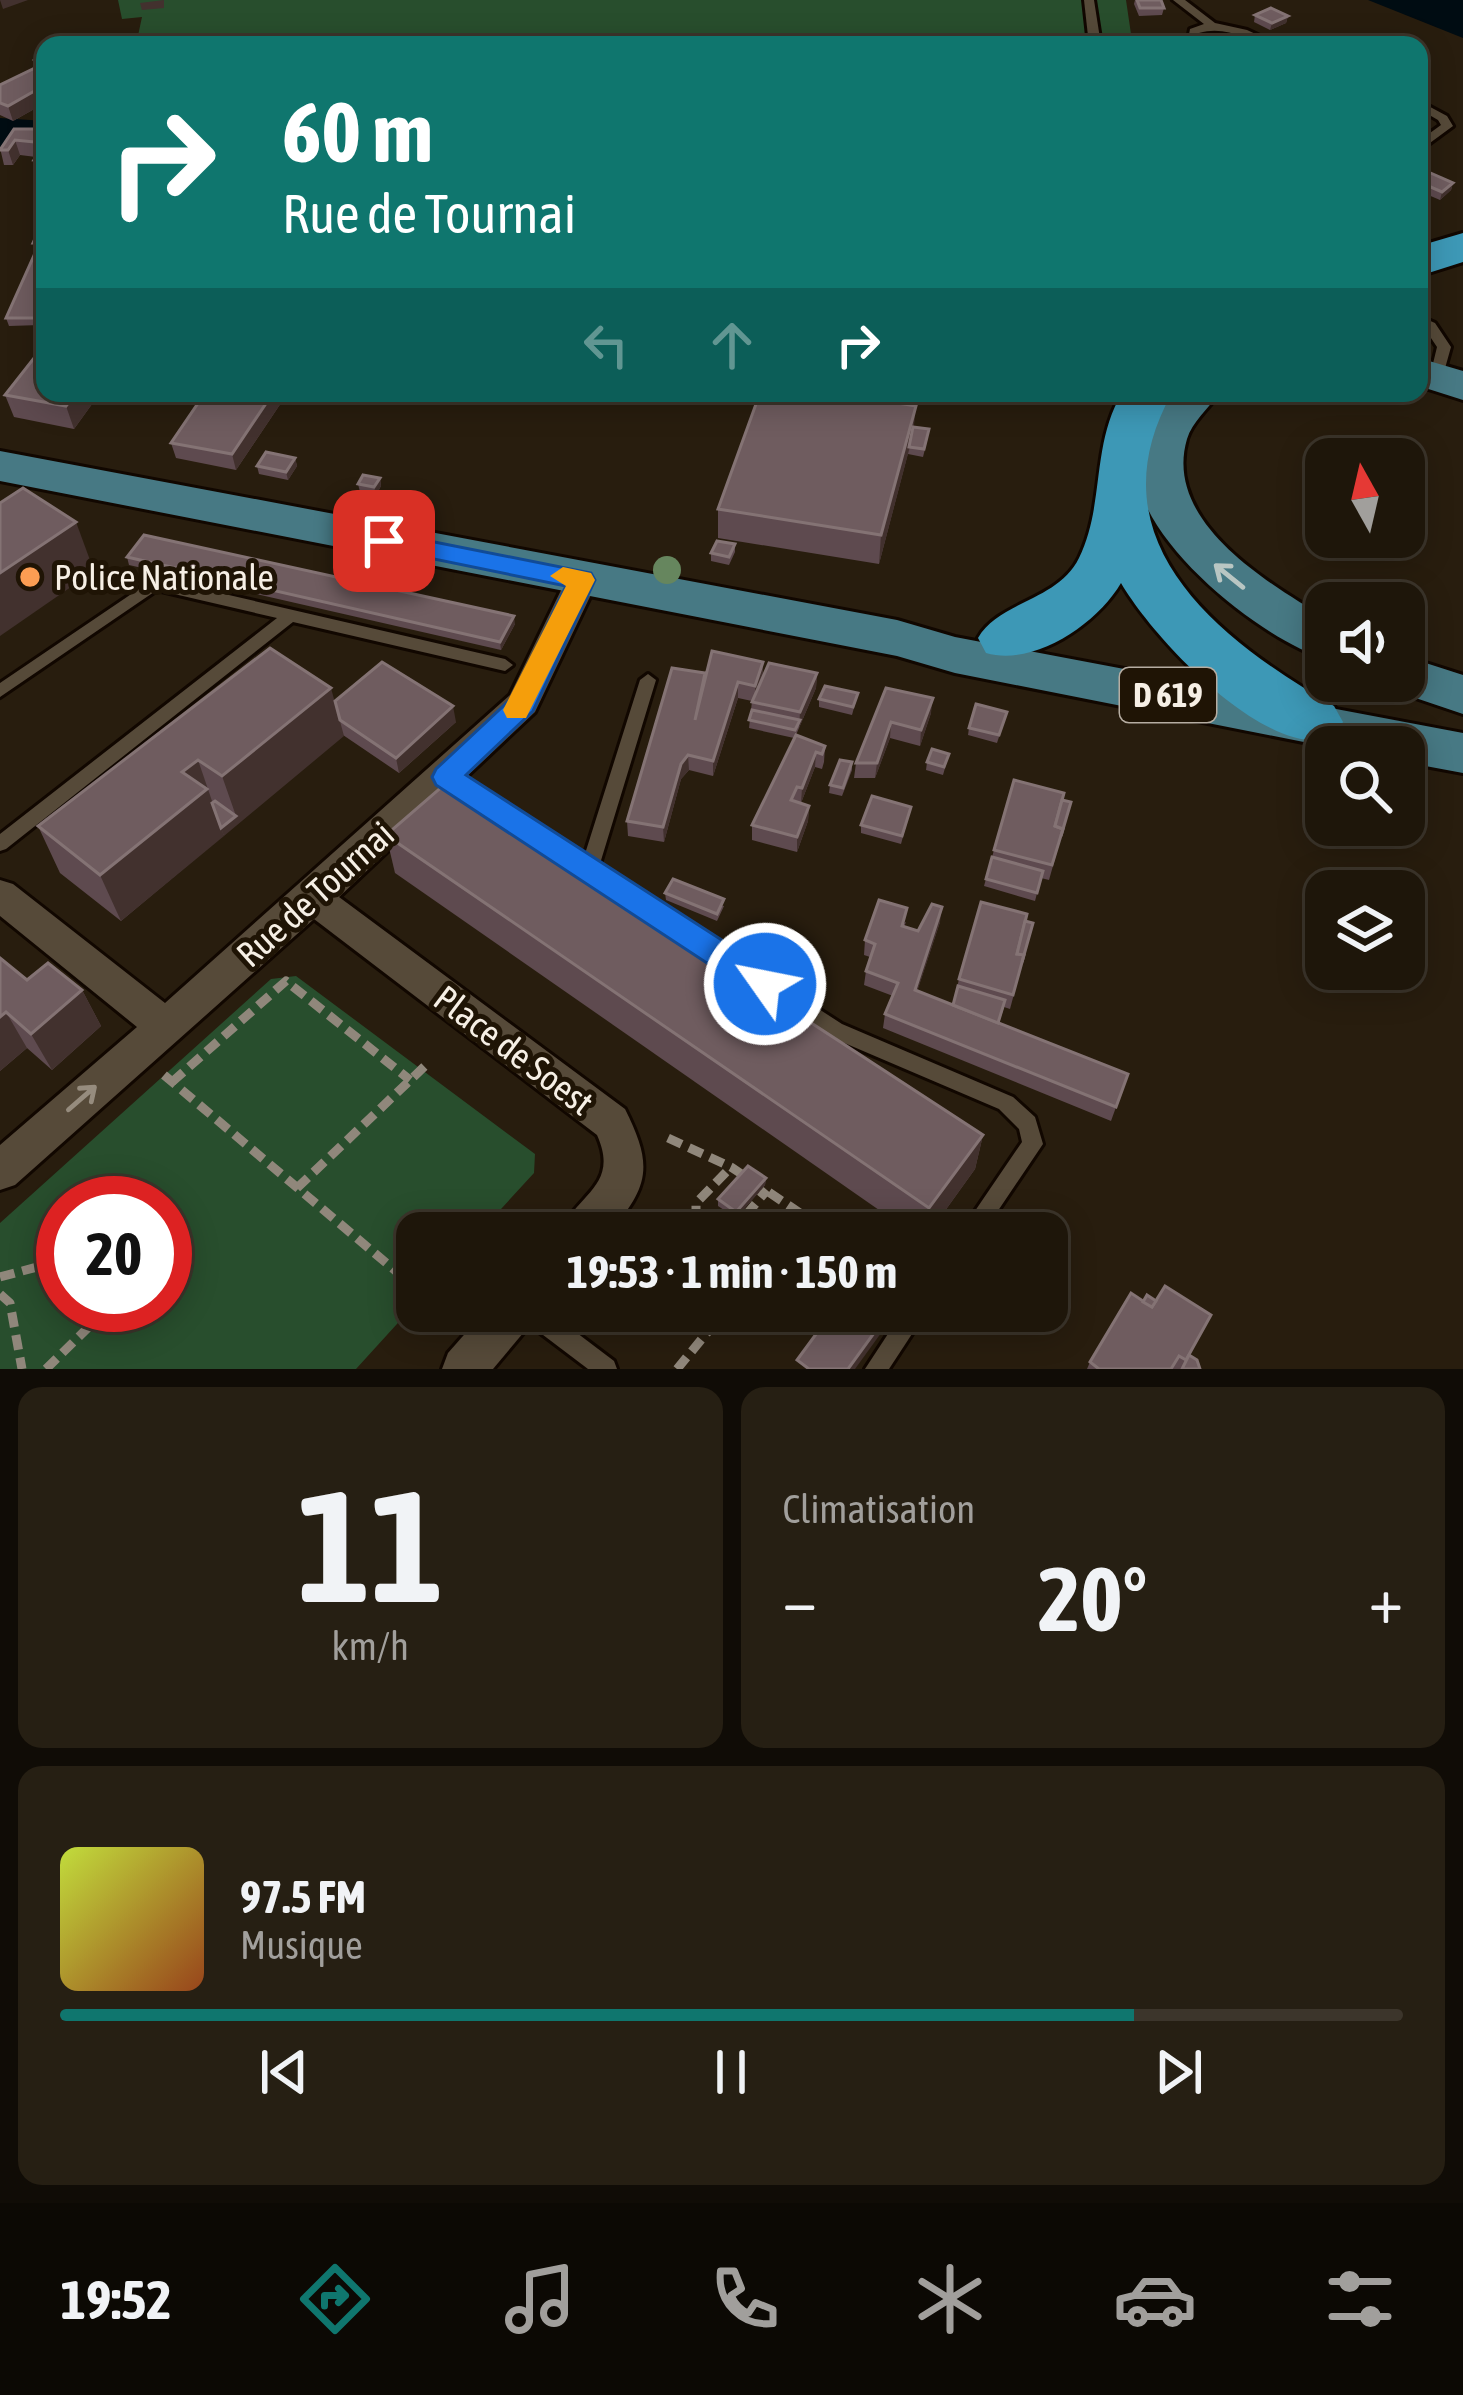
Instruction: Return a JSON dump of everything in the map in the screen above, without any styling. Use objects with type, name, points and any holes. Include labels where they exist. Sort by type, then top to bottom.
[{"type":"highway","points":[[1428,259],[1463,247]]},
{"type":"highway","points":[[1007,638],[1052,621],[1099,579],[1119,517],[1121,457],[1143,402]]},
{"type":"highway","points":[[1119,517],[1159,597],[1244,683],[1312,722]]},
{"type":"main road","points":[[1188,402],[1170,419],[1161,447],[1160,480],[1172,511],[1216,566],[1269,608],[1305,628]]},
{"type":"main road","name":"D 619","points":[[0,466],[897,638],[955,655],[1457,745]]},
{"type":"main road","name":"D 619","points":[[897,638],[1007,638],[1244,683],[1457,745]]},
{"type":"main road","points":[[1425,682],[1463,695]]},
{"type":"street","name":"Rue de Tournai","points":[[0,1171],[313,898],[524,704],[582,580]]},
{"type":"street","points":[[0,895],[165,1026]]},
{"type":"street","name":"Place de Soest","points":[[313,898],[611,1122],[628,1153],[626,1181],[599,1212]]},
{"type":"street","points":[[464,1369],[496,1332]]},
{"type":"lane","points":[[1089,0],[1094,36]]},
{"type":"lane","points":[[1178,0],[1210,24]]},
{"type":"lane","points":[[1194,36],[1194,31],[1210,24],[1252,36]]},
{"type":"lane","points":[[1428,109],[1447,126],[1428,141]]},
{"type":"lane","points":[[1428,325],[1444,347],[1440,378]]},
{"type":"lane","points":[[0,691],[155,584],[505,665]]},
{"type":"lane","points":[[0,844],[291,615]]},
{"type":"lane","points":[[589,870],[647,680]]},
{"type":"lane","points":[[446,777],[835,1030],[1006,1103],[1028,1124],[1033,1144],[985,1212]]},
{"type":"lane","points":[[558,1332],[607,1369]]},
{"type":"lane","points":[[876,1369],[902,1332]]},
{"type":"path","points":[[172,1082],[286,981],[410,1080]]},
{"type":"path","points":[[297,1188],[426,1065]]},
{"type":"path","points":[[158,1070],[396,1271]]},
{"type":"path","points":[[668,1138],[731,1167],[801,1212]]},
{"type":"path","points":[[696,1212],[696,1203],[731,1167]]},
{"type":"path","points":[[749,1212],[767,1190]]},
{"type":"path","points":[[0,1277],[36,1267]]},
{"type":"path","points":[[0,1294],[10,1303],[22,1369]]},
{"type":"path","points":[[46,1369],[84,1332]]},
{"type":"path","points":[[676,1369],[707,1332]]},
{"type":"green space","points":[[118,0],[1126,0],[1131,34],[1164,36],[138,36],[142,17],[122,19]]},
{"type":"green space","points":[[296,976],[535,1154],[534,1173],[498,1212],[396,1212],[396,1325],[356,1369],[0,1369],[0,1223],[36,1191],[36,1332],[192,1332],[192,1176],[52,1176],[271,979]]},
{"type":"shaded area","points":[[1368,0],[1463,0],[1463,38]]},
{"type":"building","points":[[1137,0],[1161,0],[1164,8],[1140,8]]},
{"type":"building","points":[[1271,8],[1288,16],[1272,23],[1255,15]]},
{"type":"building","points":[[36,67],[36,90],[8,106],[0,103],[0,85]]},
{"type":"building","points":[[14,129],[36,129],[36,142],[15,140],[8,150],[0,150]]},
{"type":"building","points":[[1428,172],[1453,183],[1442,192],[1428,186]]},
{"type":"building","points":[[36,251],[36,318],[6,318]]},
{"type":"building","points":[[36,355],[36,401],[5,395]]},
{"type":"building","points":[[199,402],[267,402],[232,454],[171,443]]},
{"type":"building","points":[[757,402],[916,406],[881,535],[718,509]]},
{"type":"building","points":[[913,427],[929,429],[924,449],[909,447]]},
{"type":"building","points":[[266,452],[295,458],[286,472],[257,466]]},
{"type":"building","points":[[363,475],[380,478],[374,487],[358,484]]},
{"type":"building","points":[[23,488],[76,522],[0,573],[0,503]]},
{"type":"building","points":[[144,535],[514,616],[500,642],[127,557]]},
{"type":"building","points":[[361,535],[380,539],[375,544],[358,541]]},
{"type":"building","points":[[717,541],[735,544],[729,557],[711,553]]},
{"type":"building","points":[[270,648],[331,688],[222,776],[198,760],[182,772],[207,789],[100,875],[38,826]]},
{"type":"building","points":[[712,651],[763,662],[755,686],[738,682],[713,761],[688,755],[681,764],[663,827],[627,821],[672,668],[705,673],[695,720]]},
{"type":"building","points":[[382,662],[453,706],[396,758],[340,720],[335,701]]},
{"type":"building","points":[[769,663],[817,673],[800,712],[752,702]]},
{"type":"building","points":[[825,686],[858,693],[853,707],[819,699]]},
{"type":"building","points":[[886,688],[933,698],[921,730],[891,722],[877,763],[856,763]]},
{"type":"building","points":[[976,704],[1007,712],[999,735],[969,728]]},
{"type":"building","points":[[752,710],[800,720],[795,730],[749,720]]},
{"type":"building","points":[[796,735],[825,746],[822,754],[816,752],[802,788],[797,787],[791,800],[809,806],[797,837],[752,825]]},
{"type":"building","points":[[932,749],[949,754],[944,767],[927,762]]},
{"type":"building","points":[[840,760],[852,762],[843,788],[830,785]]},
{"type":"building","points":[[1014,780],[1064,793],[1055,826],[1063,829],[1052,865],[994,850]]},
{"type":"building","points":[[445,784],[983,1135],[929,1208],[386,835]]},
{"type":"building","points":[[872,796],[911,807],[902,836],[861,825]]},
{"type":"building","points":[[1062,800],[1071,802],[1061,836],[1063,829],[1055,826]]},
{"type":"building","points":[[212,803],[236,816],[221,828]]},
{"type":"building","points":[[992,857],[1043,871],[1037,893],[986,879]]},
{"type":"building","points":[[673,879],[724,899],[717,914],[665,893]]},
{"type":"building","points":[[879,900],[907,908],[902,926],[918,931],[932,904],[942,907],[915,990],[1128,1074],[1116,1107],[885,1014],[898,983],[866,971],[875,944],[865,940]]},
{"type":"building","points":[[981,902],[1027,914],[1017,954],[1024,955],[1013,995],[959,979]]},
{"type":"building","points":[[1025,921],[1033,923],[1024,955],[1017,954]]},
{"type":"building","points":[[0,958],[27,980],[48,963],[82,990],[31,1034],[6,1012],[0,1017]]},
{"type":"building","points":[[958,986],[1005,1000],[998,1023],[953,1005]]},
{"type":"building","points":[[748,1166],[766,1178],[736,1212],[718,1199]]},
{"type":"building","points":[[1165,1286],[1211,1315],[1186,1360],[1179,1356],[1171,1369],[1099,1369],[1090,1362],[1131,1293],[1152,1307]]},
{"type":"building","points":[[818,1332],[875,1332],[848,1369],[809,1369],[797,1360]]},
{"type":"building","points":[[1189,1355],[1197,1360],[1200,1369],[1182,1369]]},
{"type":"waterway","points":[[0,134],[36,136]]},
{"type":"slow traffic","points":[[517,710],[582,580],[563,576]]},
{"type":"place","name":"Police Nationale","points":[[30,577]]},
{"type":"route","points":[[384,541],[582,580],[524,704],[446,777],[765,984]]}]
